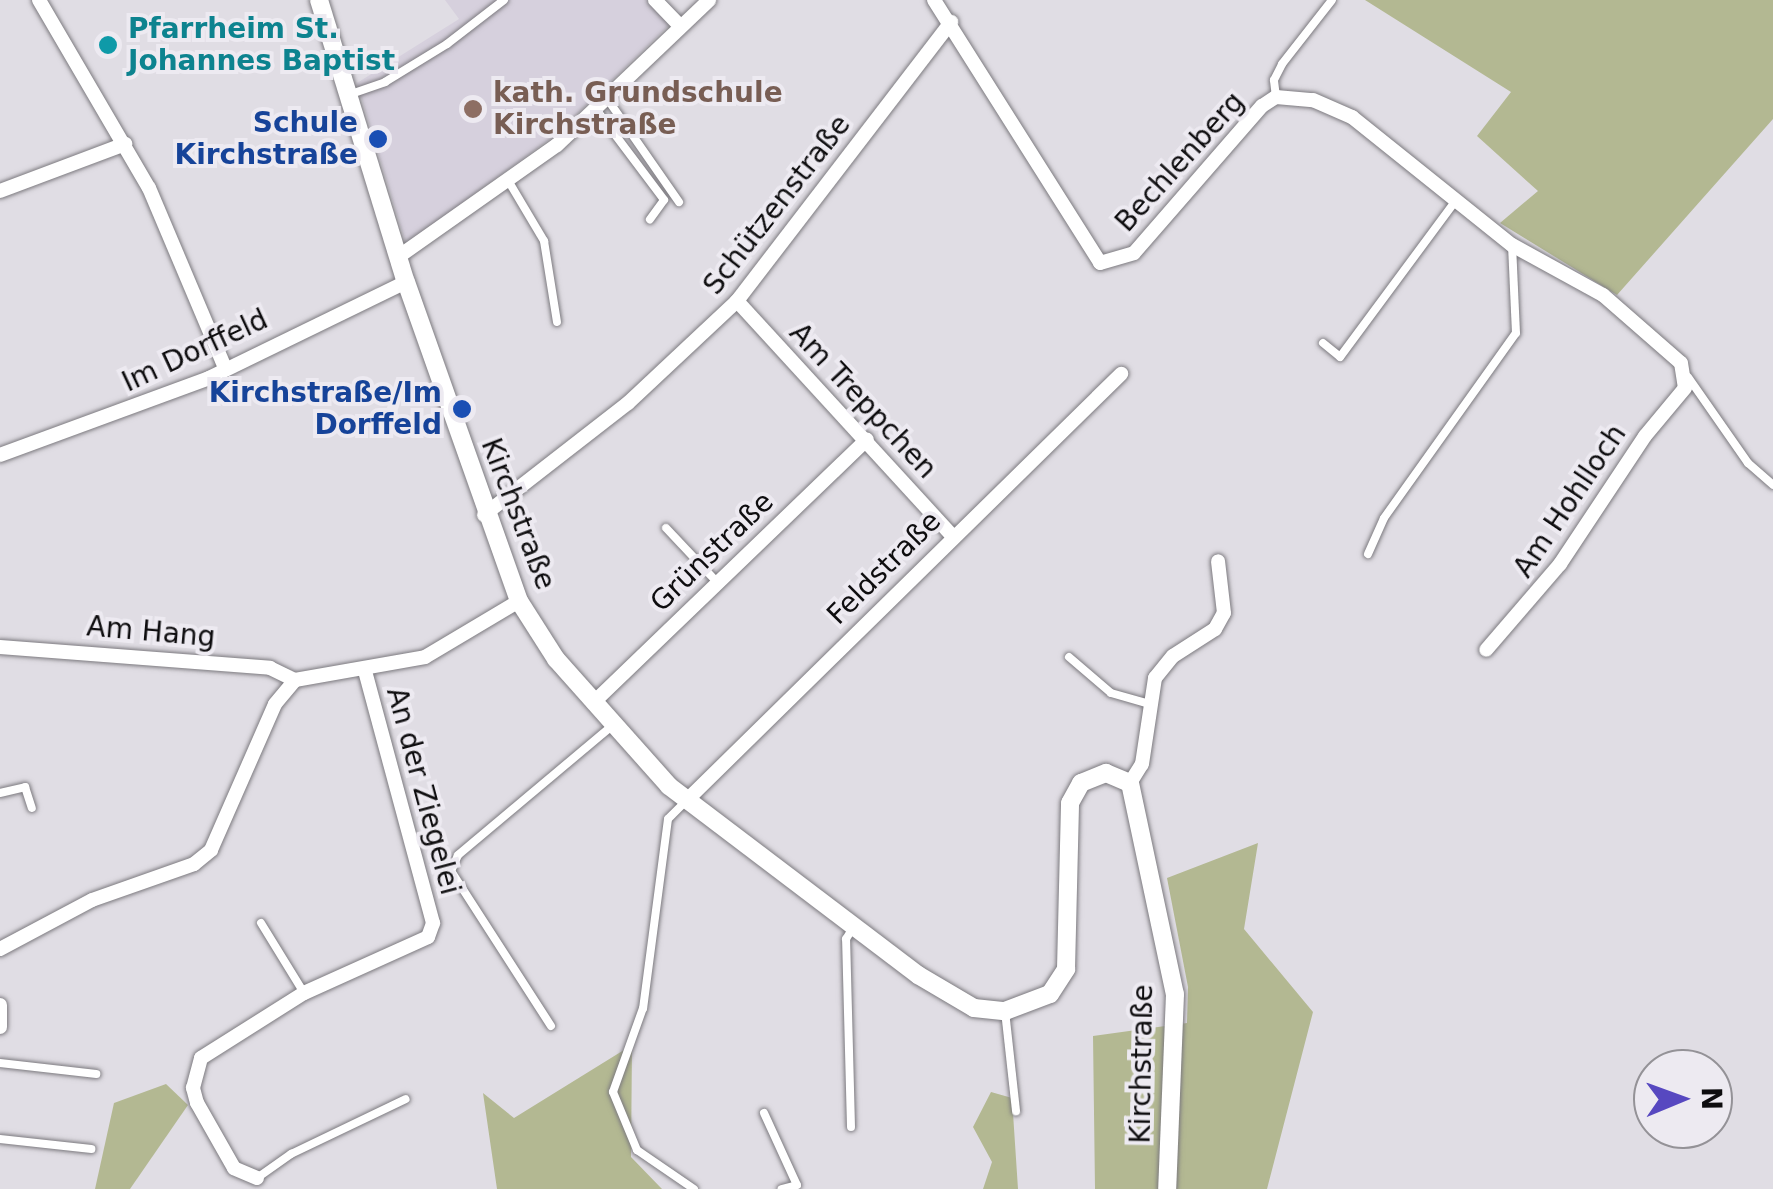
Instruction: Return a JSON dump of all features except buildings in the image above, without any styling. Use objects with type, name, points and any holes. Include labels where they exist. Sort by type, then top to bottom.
[{"type":"street","points":[[39,0],[125,144],[226,368]]},
{"type":"street","name":"Kirchstraße","points":[[319,0],[398,258],[484,515],[519,601],[593,703],[686,802],[853,928],[951,996],[974,1008],[1006,1011]]},
{"type":"street","points":[[654,0],[680,27]]},
{"type":"street","points":[[398,258],[509,182],[709,0]]},
{"type":"street","name":"Bechlenberg","points":[[934,0],[1100,263],[1134,252],[1276,97],[1312,100],[1352,118],[1454,203],[1512,245],[1603,294],[1660,340],[1688,377]]},
{"type":"street","name":"Schützenstraße","points":[[484,515],[628,403],[736,301],[951,22]]},
{"type":"street","points":[[0,191],[125,144]]},
{"type":"street","name":"Im Dorffeld","points":[[0,455],[226,368],[406,282]]},
{"type":"street","name":"Am Treppchen","points":[[736,301],[867,439],[952,536]]},
{"type":"street","name":"Feldstraße","points":[[686,802],[1120,374]]},
{"type":"street","name":"Am Hohlloch","points":[[1486,650],[1508,632],[1560,564],[1688,377]]},
{"type":"street","name":"Grünstraße","points":[[593,703],[867,439]]},
{"type":"street","points":[[1006,1011],[1050,994],[1066,969],[1076,793],[1092,774],[1130,783],[1142,764],[1148,703],[1163,666],[1215,629],[1224,613],[1218,561]]},
{"type":"street","points":[[0,949],[92,900],[194,864],[211,850],[275,704],[295,680],[365,672],[452,646],[519,601]]},
{"type":"street","name":"Am Hang","points":[[0,646],[270,668],[295,680]]},
{"type":"street","name":"An der Ziegelei","points":[[257,1178],[234,1168],[198,1102],[194,1072],[218,1044],[304,993],[428,937],[433,923],[365,672]]},
{"type":"street","name":"Kirchstraße","points":[[1130,783],[1175,994],[1167,1189]]},
{"type":"street","points":[[0,1005],[0,1027]]},
{"type":"lane","points":[[348,95],[401,73],[504,0]]},
{"type":"lane","points":[[1276,97],[1274,80],[1282,64],[1332,0]]},
{"type":"lane","points":[[606,97],[679,202]]},
{"type":"lane","points":[[594,108],[664,200],[650,218]]},
{"type":"lane","points":[[509,182],[544,240],[557,322]]},
{"type":"lane","points":[[1323,343],[1340,358],[1454,203]]},
{"type":"lane","points":[[1368,554],[1384,518],[1516,333],[1512,245]]},
{"type":"lane","name":"Bechlenberg","points":[[1688,377],[1748,463],[1773,486]]},
{"type":"lane","points":[[666,528],[716,582]]},
{"type":"lane","points":[[1070,657],[1111,693],[1148,703]]},
{"type":"lane","points":[[551,1026],[452,871],[458,855],[613,725]]},
{"type":"lane","points":[[0,793],[25,786],[32,808]]},
{"type":"lane","points":[[686,802],[668,819],[644,1008],[613,1092],[637,1150],[694,1189]]},
{"type":"lane","points":[[261,923],[304,993]]},
{"type":"lane","points":[[851,1126],[846,939],[853,928]]},
{"type":"lane","points":[[1006,1011],[1016,1111]]},
{"type":"lane","points":[[0,1063],[96,1074]]},
{"type":"lane","points":[[257,1178],[291,1154],[406,1100]]},
{"type":"lane","points":[[764,1113],[797,1185],[782,1189]]},
{"type":"lane","points":[[0,1139],[91,1149]]},
{"type":"shaded area","name":"kath. Grundschule Kirchstraße","points":[[445,0],[646,0],[670,24],[554,136],[406,244],[357,83],[459,19]]},
{"type":"green space","points":[[1365,0],[1773,0],[1773,119],[1617,295],[1500,223],[1538,191],[1477,136],[1511,92]]},
{"type":"green space","points":[[1258,843],[1244,929],[1313,1012],[1267,1189],[1095,1189],[1093,1036],[1187,1023],[1188,987],[1167,878]]},
{"type":"green space","points":[[632,1045],[631,1157],[662,1189],[497,1189],[483,1093],[514,1118]]},
{"type":"green space","points":[[166,1084],[188,1105],[130,1189],[95,1189],[114,1103]]},
{"type":"green space","points":[[991,1092],[1012,1098],[1018,1189],[983,1189],[992,1162],[973,1127]]},
{"type":"place","name":"Pfarrheim St. Johannes Baptist","points":[[108,45]]},
{"type":"place","name":"kath. Grundschule Kirchstraße","points":[[473,109]]},
{"type":"place","name":"Schule Kirchstraße","points":[[378,139]]},
{"type":"place","name":"Kirchstraße/Im Dorffeld","points":[[462,409]]}]
